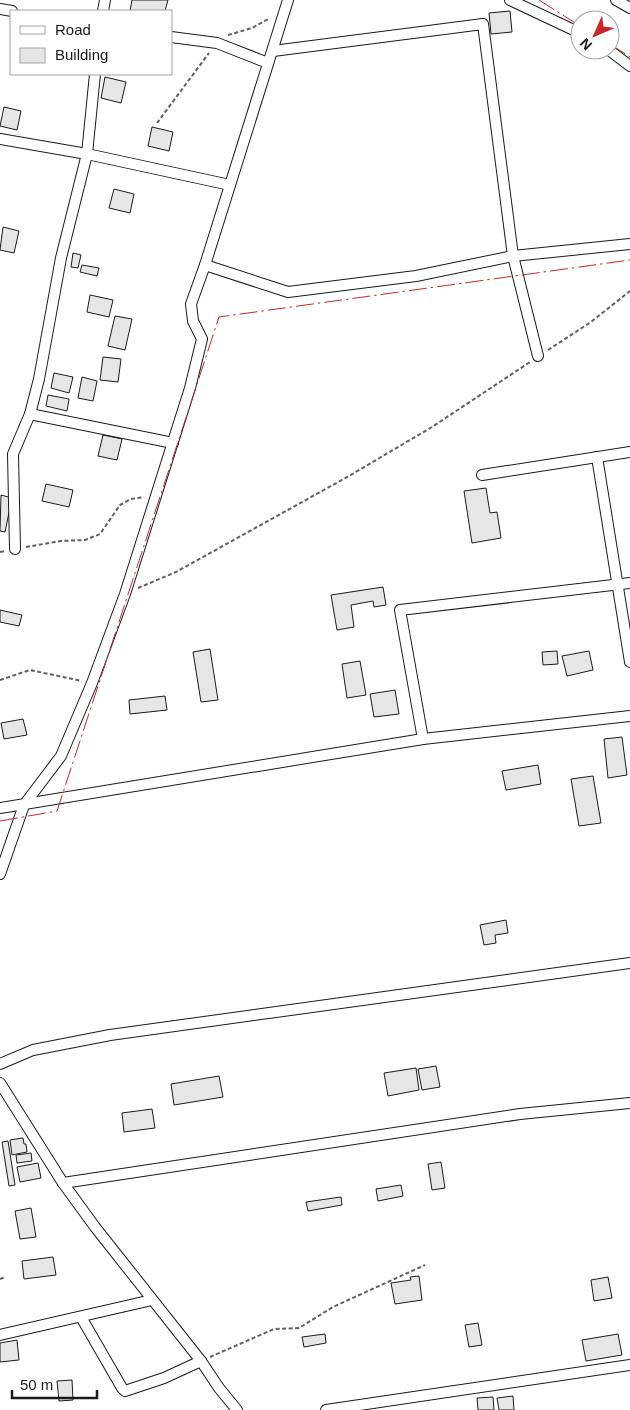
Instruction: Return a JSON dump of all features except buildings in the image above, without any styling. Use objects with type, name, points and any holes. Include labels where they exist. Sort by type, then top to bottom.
[{"type":"street","points":[[0,874],[24,804],[61,756],[92,683],[125,594],[190,388],[202,339],[193,320],[191,304],[288,0]]},
{"type":"street","points":[[510,0],[570,28]]},
{"type":"street","points":[[616,0],[630,8]]},
{"type":"street","points":[[273,51],[483,24],[513,256],[538,356]]},
{"type":"street","points":[[172,37],[217,43],[268,63]]},
{"type":"street","points":[[620,58],[630,66]]},
{"type":"street","points":[[15,549],[13,454],[30,414],[60,258],[87,154],[95,75]]},
{"type":"street","points":[[0,139],[87,154],[230,185]]},
{"type":"street","points":[[205,265],[288,292],[416,276],[513,256],[630,244]]},
{"type":"street","points":[[30,414],[173,443]]},
{"type":"street","points":[[482,475],[630,452]]},
{"type":"street","points":[[597,457],[630,662]]},
{"type":"street","points":[[423,739],[400,610],[630,583]]},
{"type":"street","points":[[0,808],[423,739],[630,716]]},
{"type":"street","points":[[0,1064],[33,1050],[110,1035],[630,963]]},
{"type":"street","points":[[0,1083],[63,1183],[237,1410]]},
{"type":"street","points":[[63,1183],[520,1114],[630,1103]]},
{"type":"street","points":[[0,1335],[152,1300]]},
{"type":"street","points":[[81,1316],[125,1392],[164,1378],[201,1361]]},
{"type":"street","points":[[326,1410],[630,1364]]},
{"type":"path","points":[[157,123],[222,37],[252,28],[284,13]]},
{"type":"path","points":[[125,594],[176,572],[349,476],[432,427],[591,322],[630,291]]},
{"type":"path","points":[[0,552],[61,541],[85,540],[100,534],[120,505],[131,499],[146,496],[156,498]]},
{"type":"path","points":[[0,680],[30,670],[92,683]]},
{"type":"path","points":[[201,1361],[274,1329],[299,1328],[333,1307],[425,1265]]},
{"type":"path","points":[[0,1278],[5,1277]]},
{"type":"power","points":[[539,0],[570,20]]},
{"type":"power","points":[[620,50],[630,57]]},
{"type":"power","points":[[0,821],[57,811],[219,317],[630,260]]}]
